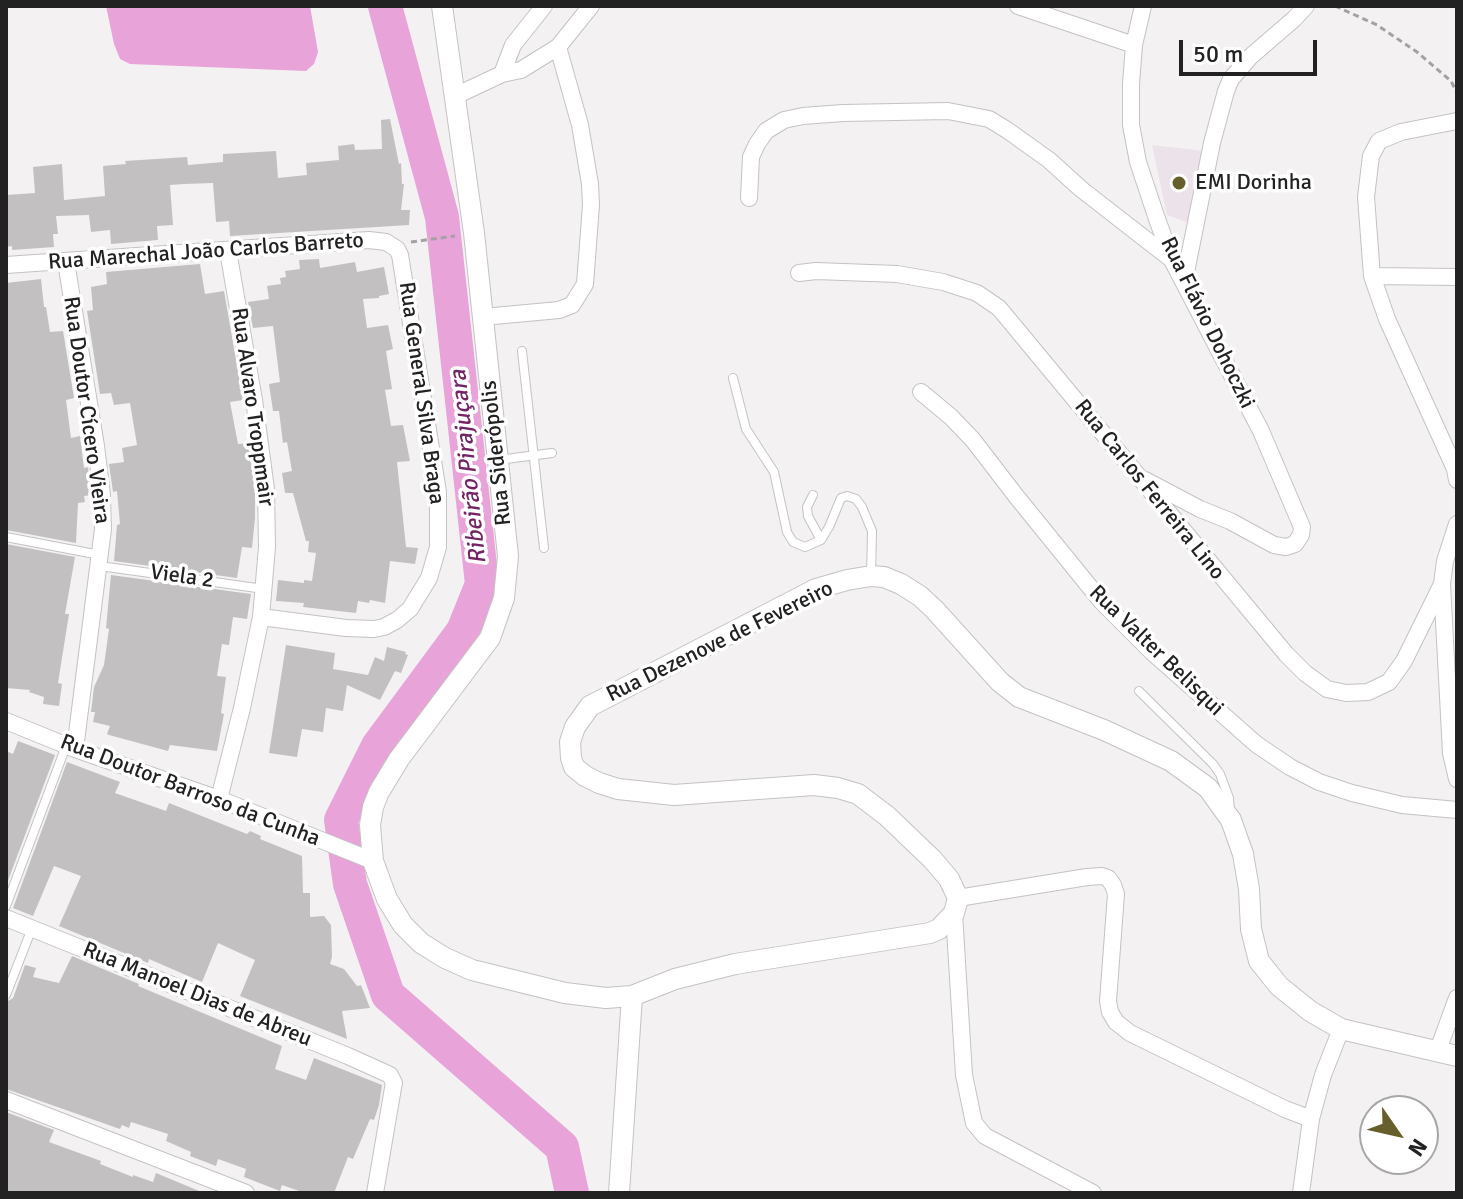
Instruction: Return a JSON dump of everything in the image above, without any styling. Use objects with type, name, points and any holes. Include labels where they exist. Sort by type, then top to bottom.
[{"type":"street","name":"Rua Siderópolis","points":[[373,861],[370,825],[379,792],[399,759],[490,638],[504,598],[508,556],[474,233],[442,6]]},
{"type":"street","points":[[502,74],[513,45],[544,6]]},
{"type":"street","points":[[455,96],[502,74],[521,70],[558,47],[591,6]]},
{"type":"street","points":[[1018,6],[1134,45]]},
{"type":"street","name":"Rua Flávio Dohoczki","points":[[1137,476],[1274,545],[1286,547],[1295,544],[1301,535],[1302,527],[1261,431],[1172,260],[1138,162],[1131,125],[1131,84],[1134,45],[1143,6]]},
{"type":"street","points":[[1184,282],[1212,143],[1231,79],[1250,57],[1306,6]]},
{"type":"street","points":[[483,317],[566,308],[575,301],[585,284],[590,184],[580,125],[558,47]]},
{"type":"street","points":[[749,198],[751,157],[766,131],[784,120],[843,113],[948,111],[989,119],[1007,130],[1049,160],[1172,260]]},
{"type":"street","points":[[1457,121],[1401,132],[1379,141],[1371,156],[1366,197],[1372,276],[1387,319],[1455,469],[1457,480]]},
{"type":"street","name":"Rua Marechal João Carlos Barreto","points":[[6,265],[369,240],[393,245],[400,255]]},
{"type":"street","name":"Rua Alvaro Troppmair","points":[[219,799],[261,617],[267,547],[266,489],[228,251]]},
{"type":"street","name":"Rua General Silva Braga","points":[[261,617],[346,628],[384,627],[410,609],[429,578],[438,547],[438,492],[400,255]]},
{"type":"street","name":"Rua Doutor Cícero Vieira","points":[[66,262],[102,495],[103,529],[71,747]]},
{"type":"street","name":"Rua Carlos Ferreira Lino","points":[[799,273],[897,274],[943,282],[977,293],[999,308],[1286,654],[1327,689],[1346,693],[1368,692],[1389,682],[1404,661],[1442,584]]},
{"type":"street","points":[[1372,276],[1457,277]]},
{"type":"street","name":"Rua Valter Belisqui","points":[[921,392],[973,440],[1102,602],[1152,652],[1256,744],[1319,782],[1402,805],[1457,810]]},
{"type":"street","points":[[1457,524],[1445,561],[1442,584],[1451,753],[1457,779]]},
{"type":"street","points":[[871,576],[884,577],[920,596],[1000,682],[1019,697],[1104,730],[1171,761],[1208,788],[1231,820],[1243,854],[1251,929],[1259,961],[1279,986],[1310,1011],[1341,1029],[1448,1053],[1457,998]]},
{"type":"street","name":"Rua Dezenove de Fevereiro","points":[[871,576],[816,589],[590,706],[575,727],[570,742],[571,758],[574,767],[585,776],[618,789],[674,795],[814,785],[858,794],[887,816],[933,860],[949,879],[956,905]]},
{"type":"street","name":"Rua Doutor Barroso da Cunha","points":[[6,721],[219,799],[373,861]]},
{"type":"street","points":[[373,861],[387,899],[403,925],[421,943],[445,958],[472,970],[565,993],[606,998],[632,996],[675,979],[735,964],[930,933],[939,929],[956,905],[1076,878],[1102,876],[1108,878],[1116,894],[1108,1001],[1116,1022],[1130,1033],[1311,1119]]},
{"type":"street","points":[[956,905],[964,1075],[974,1123],[985,1136],[1093,1193]]},
{"type":"street","name":"Rua Manoel Dias de Abreu","points":[[6,918],[387,1073],[394,1083],[375,1193]]},
{"type":"street","points":[[619,1193],[632,996]]},
{"type":"street","points":[[1301,1193],[1311,1119],[1323,1075],[1341,1029]]},
{"type":"street","points":[[6,1100],[246,1193]]},
{"type":"lane","points":[[522,351],[544,548]]},
{"type":"lane","points":[[733,378],[746,429],[774,472],[787,532],[793,542],[805,547],[821,540],[841,498],[856,499],[872,531],[871,576]]},
{"type":"lane","points":[[498,460],[552,453]]},
{"type":"lane","points":[[813,495],[807,507],[808,516],[821,540]]},
{"type":"lane","name":"Viela 2","points":[[6,537],[100,561],[264,589]]},
{"type":"lane","points":[[1139,691],[1213,764],[1229,798],[1231,820]]},
{"type":"lane","points":[[6,906],[71,747]]},
{"type":"lane","points":[[6,995],[32,928]]},
{"type":"path","points":[[1335,6],[1377,25],[1417,52],[1451,81],[1457,93]]},
{"type":"path","points":[[421,240],[455,236]]},
{"type":"shaded area","points":[[106,6],[310,6],[318,52],[314,64],[306,71],[130,64],[120,59]]},
{"type":"shaded area","name":"EMI Dorinha","points":[[1152,145],[1205,151],[1189,223],[1167,215]]},
{"type":"building","points":[[390,119],[404,184],[401,210],[410,210],[409,225],[230,236],[229,221],[216,222],[213,183],[184,184],[170,185],[173,225],[157,226],[158,240],[111,244],[110,230],[91,232],[89,215],[56,216],[58,234],[53,234],[54,247],[12,250],[12,246],[6,247],[6,195],[35,193],[33,167],[62,164],[64,200],[105,196],[103,166],[126,164],[125,161],[187,157],[188,165],[223,162],[223,154],[276,151],[278,178],[307,175],[306,163],[339,160],[338,146],[354,144],[355,150],[382,149],[381,120]]},
{"type":"building","points":[[319,259],[320,268],[355,262],[357,272],[384,267],[389,294],[363,299],[367,328],[388,325],[393,349],[386,351],[392,389],[385,390],[391,426],[403,425],[410,461],[397,462],[406,547],[418,548],[415,564],[390,561],[385,603],[358,601],[356,613],[276,601],[278,580],[312,581],[316,553],[308,552],[309,541],[306,541],[293,493],[285,493],[282,473],[292,471],[287,442],[283,443],[279,411],[273,411],[269,384],[280,382],[273,326],[253,328],[248,302],[269,299],[267,286],[281,284],[280,278],[286,277],[285,271],[300,269],[299,260]]},
{"type":"building","points":[[200,264],[205,294],[224,291],[243,400],[230,402],[238,444],[249,443],[255,488],[252,548],[242,547],[237,578],[114,561],[117,525],[120,524],[117,491],[113,492],[109,464],[124,462],[122,448],[137,445],[130,403],[114,405],[111,393],[100,394],[87,311],[93,310],[91,287],[107,284],[106,272]]},
{"type":"building","points":[[41,279],[50,332],[63,331],[74,398],[66,400],[71,438],[80,436],[84,468],[88,467],[91,495],[84,496],[85,502],[78,503],[76,543],[6,530],[6,283]]},
{"type":"building","points":[[6,544],[75,557],[65,614],[69,614],[58,683],[62,684],[59,706],[43,704],[44,697],[30,690],[6,688]]},
{"type":"building","points":[[111,575],[251,594],[247,619],[233,617],[229,645],[222,644],[217,676],[226,677],[221,713],[224,714],[217,751],[170,745],[168,751],[109,735],[110,726],[93,722],[94,687],[104,665],[109,629],[106,628]]},
{"type":"building","points":[[286,645],[335,653],[333,669],[368,675],[375,657],[384,661],[387,647],[408,655],[401,673],[395,671],[380,700],[347,685],[343,711],[326,708],[323,732],[302,729],[297,757],[269,753]]},
{"type":"building","points":[[18,741],[55,755],[6,886],[6,751],[13,754]]},
{"type":"building","points":[[67,762],[120,782],[115,793],[166,811],[169,803],[247,834],[250,831],[261,836],[260,839],[302,856],[303,893],[310,893],[310,917],[324,916],[331,925],[330,964],[344,969],[357,986],[361,985],[370,1008],[342,1011],[347,1039],[240,996],[255,960],[218,943],[202,982],[59,926],[81,876],[54,866],[33,916],[13,908]]},
{"type":"building","points":[[72,956],[282,1046],[275,1069],[306,1080],[314,1058],[382,1085],[374,1120],[370,1119],[353,1159],[348,1157],[334,1193],[305,1193],[282,1185],[280,1191],[244,1177],[246,1169],[218,1159],[216,1166],[190,1156],[191,1152],[166,1141],[168,1134],[131,1122],[129,1128],[122,1125],[120,1129],[6,1089],[6,1002],[13,998],[25,965],[36,968],[33,977],[59,983]]},
{"type":"building","points":[[6,1112],[54,1130],[49,1142],[101,1161],[100,1164],[153,1182],[156,1173],[204,1193],[6,1193]]},
{"type":"waterway","name":"Ribeirão Pirajuçara","points":[[385,6],[442,217],[482,584],[463,631],[378,746],[341,820],[350,884],[388,995],[562,1147],[572,1193]]},
{"type":"place","name":"EMI Dorinha","points":[[1179,183]]}]
